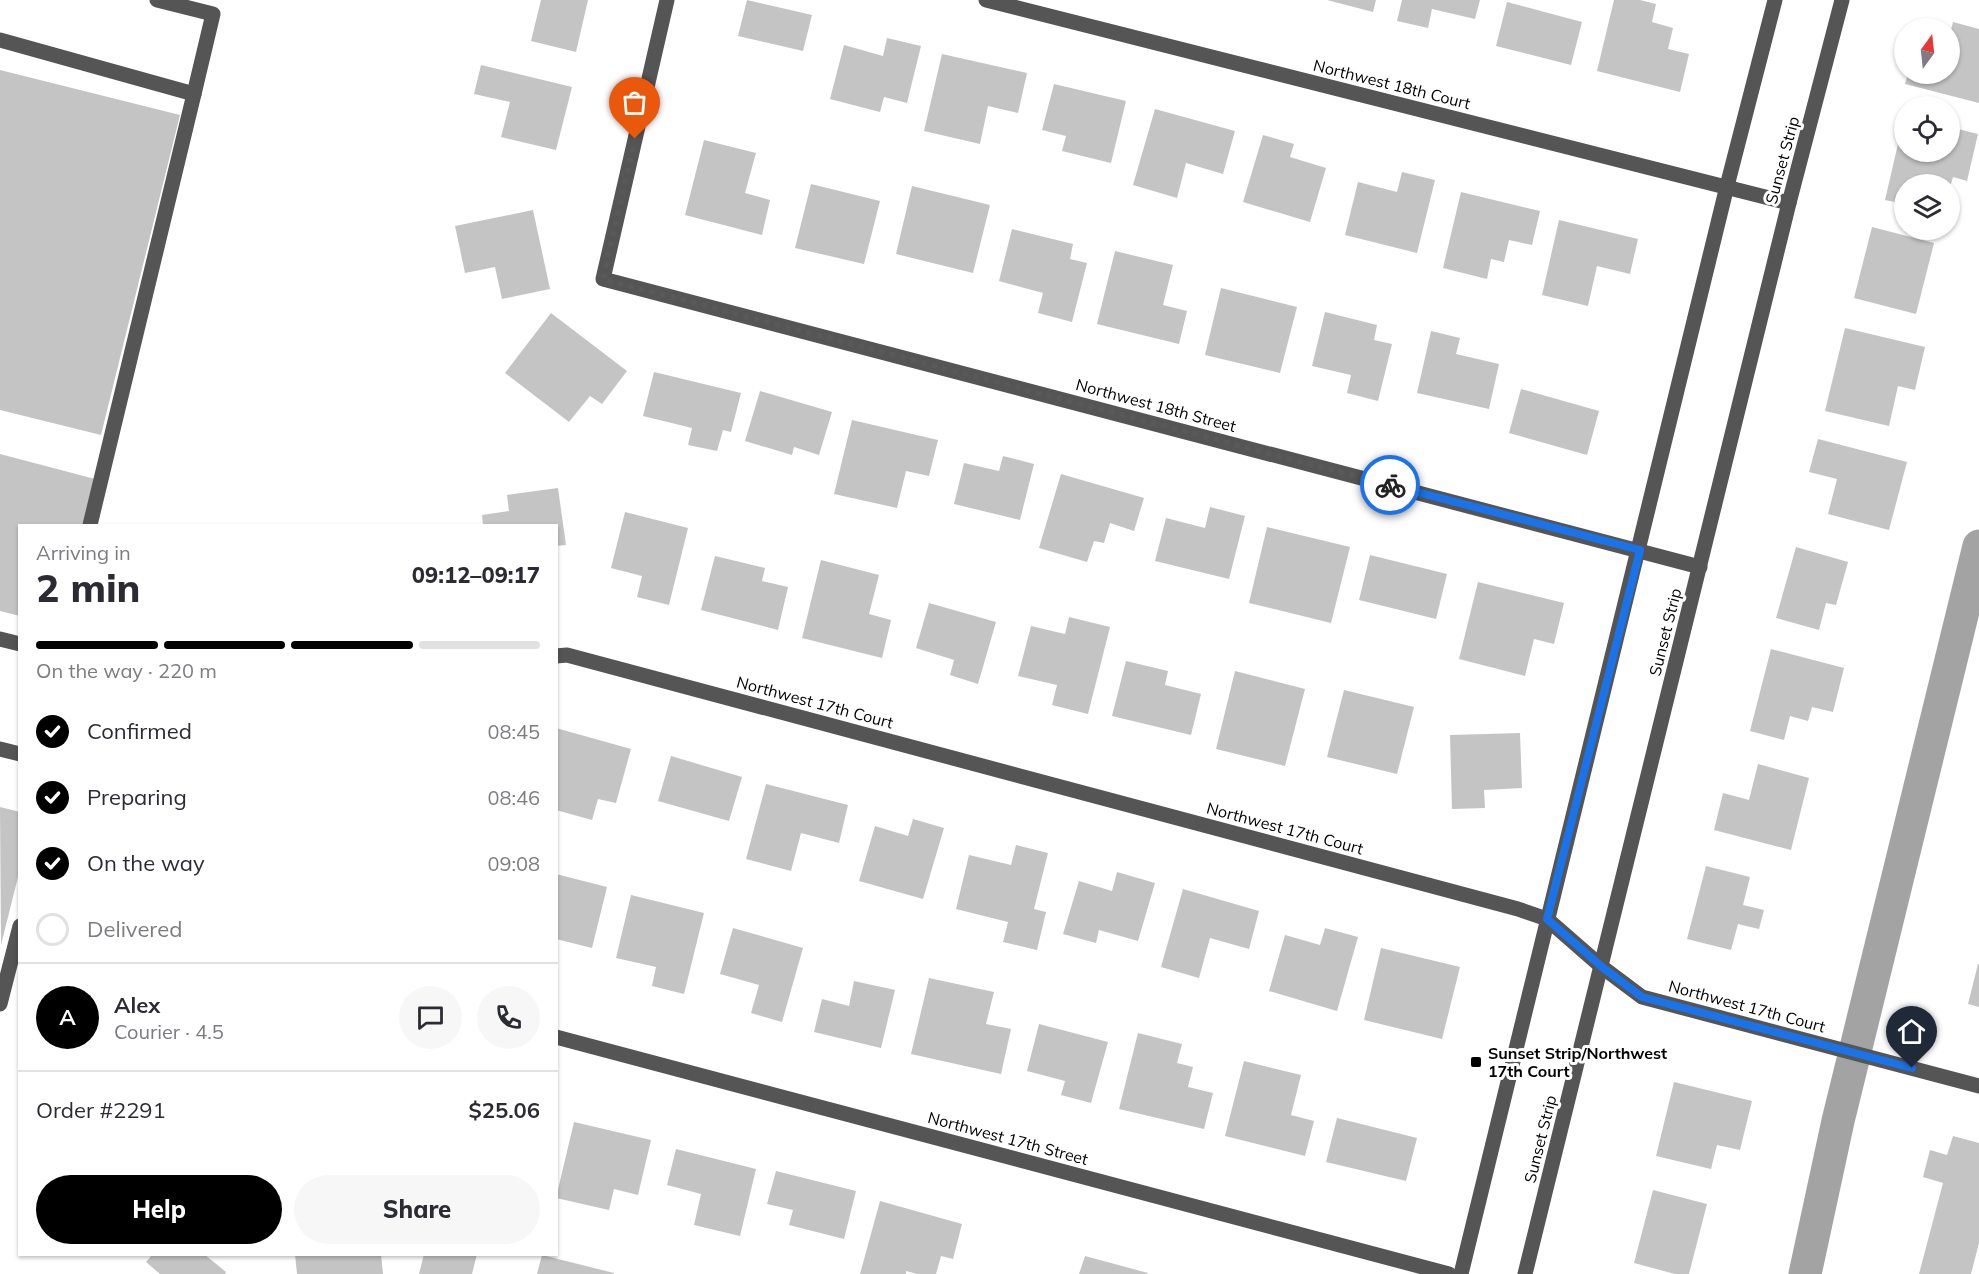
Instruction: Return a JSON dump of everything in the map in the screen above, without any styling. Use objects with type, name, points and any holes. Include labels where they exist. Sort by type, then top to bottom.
[{"type":"street","points":[[90,524],[213,14],[157,0]]},
{"type":"street","name":"Northwest 18th Street","points":[[667,0],[603,279],[1700,567]]},
{"type":"street","name":"Northwest 18th Court","points":[[986,0],[1789,202]]},
{"type":"street","points":[[1461,1274],[1640,550],[1727,186],[1775,0]]},
{"type":"street","name":"Sunset Strip","points":[[1525,1274],[1789,202],[1842,0]]},
{"type":"street","points":[[0,40],[194,94]]},
{"type":"street","points":[[0,639],[18,644]]},
{"type":"street","name":"Northwest 17th Court","points":[[558,656],[567,655],[1499,904],[1547,919],[1602,967],[1642,997],[1979,1086]]},
{"type":"street","points":[[0,749],[18,754]]},
{"type":"street","points":[[0,1004],[18,934]]},
{"type":"street","name":"Northwest 17th Street","points":[[558,1038],[1449,1274]]},
{"type":"building","points":[[541,0],[588,0],[576,52],[531,41]]},
{"type":"building","points":[[747,0],[812,15],[803,51],[738,36]]},
{"type":"building","points":[[1327,0],[1376,0],[1373,12]]},
{"type":"building","points":[[1402,0],[1480,0],[1475,19],[1432,9],[1428,28],[1397,21]]},
{"type":"building","points":[[1614,0],[1640,0],[1656,4],[1652,22],[1673,28],[1668,49],[1689,54],[1680,92],[1597,71]]},
{"type":"building","points":[[1507,2],[1582,22],[1571,65],[1496,46]]},
{"type":"building","points":[[1960,24],[1979,29],[1979,103],[1960,98],[1960,96],[1905,84],[1960,84]]},
{"type":"building","points":[[887,38],[921,46],[907,103],[884,97],[880,112],[830,99],[844,45],[883,56]]},
{"type":"building","points":[[942,54],[1027,73],[1018,113],[988,106],[980,144],[924,131]]},
{"type":"building","points":[[481,65],[572,87],[556,150],[501,137],[510,102],[474,94]]},
{"type":"building","points":[[0,70],[180,115],[101,435],[0,410]]},
{"type":"building","points":[[1054,84],[1126,101],[1111,163],[1062,151],[1066,136],[1042,130]]},
{"type":"building","points":[[1155,109],[1235,131],[1223,174],[1186,163],[1177,198],[1133,185]]},
{"type":"building","points":[[1960,130],[1978,134],[1967,181],[1960,179],[1960,174],[1894,174],[1894,202],[1885,200],[1894,161],[1960,162]]},
{"type":"building","points":[[1263,135],[1294,144],[1290,157],[1326,168],[1310,222],[1243,202]]},
{"type":"building","points":[[704,140],[756,153],[745,193],[770,200],[762,235],[685,215]]},
{"type":"building","points":[[1402,172],[1435,180],[1417,253],[1345,235],[1358,182],[1397,192]]},
{"type":"building","points":[[811,184],[880,201],[864,264],[795,248]]},
{"type":"building","points":[[912,186],[990,205],[973,273],[896,254]]},
{"type":"building","points":[[1461,192],[1540,211],[1532,245],[1509,240],[1504,262],[1491,259],[1487,279],[1443,268]]},
{"type":"building","points":[[533,210],[550,289],[502,299],[495,267],[465,273],[455,226]]},
{"type":"building","points":[[1559,220],[1638,239],[1630,274],[1597,266],[1588,306],[1542,295]]},
{"type":"building","points":[[1872,227],[1894,233],[1894,240],[1922,240],[1934,243],[1916,314],[1854,298]]},
{"type":"building","points":[[1012,229],[1073,244],[1070,259],[1087,263],[1072,322],[1038,313],[1043,293],[999,281]]},
{"type":"building","points":[[1115,251],[1173,265],[1163,305],[1187,311],[1179,344],[1097,324]]},
{"type":"building","points":[[1221,288],[1297,307],[1280,373],[1205,355]]},
{"type":"building","points":[[1325,312],[1377,325],[1374,340],[1392,344],[1378,401],[1347,393],[1351,375],[1312,366]]},
{"type":"building","points":[[551,313],[627,371],[602,404],[590,396],[569,422],[505,373]]},
{"type":"building","points":[[1845,328],[1925,347],[1915,390],[1898,386],[1889,426],[1825,411]]},
{"type":"building","points":[[1431,331],[1460,338],[1456,354],[1499,364],[1489,409],[1417,393]]},
{"type":"building","points":[[654,372],[741,393],[731,432],[723,430],[717,451],[688,445],[692,428],[643,416]]},
{"type":"building","points":[[1521,389],[1599,411],[1587,455],[1509,433]]},
{"type":"building","points":[[760,391],[832,412],[819,455],[794,447],[792,455],[745,441]]},
{"type":"building","points":[[852,420],[938,440],[929,476],[906,471],[897,508],[834,494]]},
{"type":"building","points":[[1818,439],[1907,462],[1889,530],[1828,514],[1837,479],[1809,472]]},
{"type":"building","points":[[0,454],[95,479],[83,524],[18,524],[18,616],[0,611]]},
{"type":"building","points":[[1003,456],[1034,464],[1020,520],[954,504],[964,463],[999,471]]},
{"type":"building","points":[[1061,474],[1144,498],[1134,531],[1110,523],[1104,543],[1094,541],[1087,562],[1039,548]]},
{"type":"building","points":[[558,488],[566,545],[558,546],[558,524],[483,524],[482,515],[509,511],[507,495]]},
{"type":"building","points":[[1210,507],[1245,516],[1229,579],[1155,561],[1166,518],[1205,528]]},
{"type":"building","points":[[625,512],[688,528],[669,605],[637,597],[642,576],[611,568]]},
{"type":"building","points":[[1267,527],[1350,547],[1331,623],[1249,603]]},
{"type":"building","points":[[1796,547],[1848,562],[1836,605],[1826,603],[1819,630],[1776,618]]},
{"type":"building","points":[[1370,555],[1447,574],[1436,619],[1359,600]]},
{"type":"building","points":[[715,556],[765,568],[762,581],[788,587],[778,630],[701,610]]},
{"type":"building","points":[[821,560],[879,575],[869,614],[891,620],[882,658],[802,638]]},
{"type":"building","points":[[1478,582],[1564,603],[1554,644],[1534,639],[1525,676],[1459,659]]},
{"type":"building","points":[[929,603],[996,622],[978,684],[950,675],[954,660],[916,648]]},
{"type":"building","points":[[1069,617],[1110,627],[1088,714],[1052,705],[1057,685],[1018,676],[1031,626],[1065,634]]},
{"type":"building","points":[[1771,649],[1844,668],[1833,712],[1812,707],[1808,721],[1790,716],[1784,740],[1750,731]]},
{"type":"building","points":[[1126,661],[1168,671],[1165,685],[1201,694],[1191,735],[1112,716]]},
{"type":"building","points":[[1235,671],[1305,689],[1285,766],[1216,749]]},
{"type":"building","points":[[1344,690],[1414,707],[1397,774],[1327,757]]},
{"type":"building","points":[[558,729],[631,749],[616,803],[598,799],[592,820],[558,811]]},
{"type":"building","points":[[1520,733],[1522,788],[1484,790],[1485,808],[1452,809],[1450,735]]},
{"type":"building","points":[[671,756],[742,777],[729,821],[658,801]]},
{"type":"building","points":[[1758,764],[1809,778],[1791,850],[1714,830],[1723,793],[1749,800]]},
{"type":"building","points":[[766,784],[848,805],[839,843],[801,833],[791,871],[746,859]]},
{"type":"building","points":[[0,807],[18,812],[18,877],[1,945]]},
{"type":"building","points":[[913,819],[944,828],[923,899],[859,881],[875,826],[908,836]]},
{"type":"building","points":[[1016,845],[1048,853],[1034,909],[1046,912],[1037,950],[1003,942],[1008,922],[956,909],[969,855],[1011,865]]},
{"type":"building","points":[[1706,866],[1750,877],[1743,905],[1764,910],[1759,929],[1738,924],[1731,950],[1687,939]]},
{"type":"building","points":[[1117,872],[1155,883],[1138,941],[1099,930],[1096,943],[1063,934],[1079,881],[1112,891]]},
{"type":"building","points":[[558,875],[607,887],[592,948],[558,940]]},
{"type":"building","points":[[1183,889],[1259,911],[1249,949],[1210,938],[1199,978],[1161,967]]},
{"type":"building","points":[[631,895],[704,913],[684,994],[652,986],[656,967],[616,958]]},
{"type":"building","points":[[733,928],[803,948],[782,1022],[751,1013],[759,985],[720,974]]},
{"type":"building","points":[[1325,928],[1358,937],[1337,1011],[1269,991],[1285,935],[1320,945]]},
{"type":"building","points":[[1381,948],[1460,967],[1442,1039],[1364,1020]]},
{"type":"building","points":[[1979,964],[1979,1007],[1968,1004]]},
{"type":"building","points":[[929,978],[994,992],[986,1024],[1011,1029],[1001,1074],[911,1054]]},
{"type":"building","points":[[854,981],[895,990],[881,1048],[814,1032],[822,999],[849,1006]]},
{"type":"building","points":[[1039,1024],[1108,1042],[1091,1103],[1061,1095],[1065,1081],[1027,1071]]},
{"type":"building","points":[[1138,1033],[1182,1044],[1177,1063],[1193,1067],[1188,1087],[1213,1093],[1204,1129],[1119,1109]]},
{"type":"building","points":[[1244,1061],[1301,1075],[1291,1115],[1314,1121],[1305,1156],[1225,1136]]},
{"type":"building","points":[[1674,1082],[1752,1101],[1740,1150],[1717,1145],[1711,1169],[1656,1156]]},
{"type":"building","points":[[1337,1118],[1417,1138],[1406,1181],[1326,1162]]},
{"type":"building","points":[[574,1122],[651,1140],[638,1195],[614,1189],[609,1210],[558,1198],[558,1190]]},
{"type":"building","points":[[1953,1136],[1979,1143],[1979,1243],[1971,1274],[1919,1274],[1943,1183],[1923,1177],[1930,1150],[1947,1155]]},
{"type":"building","points":[[676,1149],[756,1169],[740,1236],[694,1225],[701,1194],[667,1185]]},
{"type":"building","points":[[776,1171],[856,1191],[844,1239],[789,1225],[793,1210],[767,1204]]},
{"type":"building","points":[[1653,1190],[1707,1204],[1689,1274],[1675,1274],[1634,1263]]},
{"type":"building","points":[[880,1201],[962,1224],[953,1259],[941,1256],[936,1274],[917,1274],[906,1271],[906,1274],[860,1274]]},
{"type":"building","points":[[151,1256],[206,1256],[226,1272],[225,1274],[160,1274],[146,1262]]},
{"type":"building","points":[[295,1256],[381,1256],[383,1274],[297,1274]]},
{"type":"building","points":[[424,1256],[476,1256],[472,1274],[419,1274]]},
{"type":"building","points":[[542,1256],[614,1273],[614,1274],[537,1274]]},
{"type":"building","points":[[1085,1256],[1148,1273],[1079,1274]]},
{"type":"waterway","points":[[1805,1274],[1838,1121],[1979,546]]},
{"type":"way so far","points":[[635,139],[603,279],[1390,485]]},
{"type":"place","name":"Sunset Strip/Northwest 17th Court","points":[[1476,1062]]},
{"type":"route","points":[[1390,485],[1640,550],[1547,919],[1602,967],[1642,997],[1912,1068]]}]
